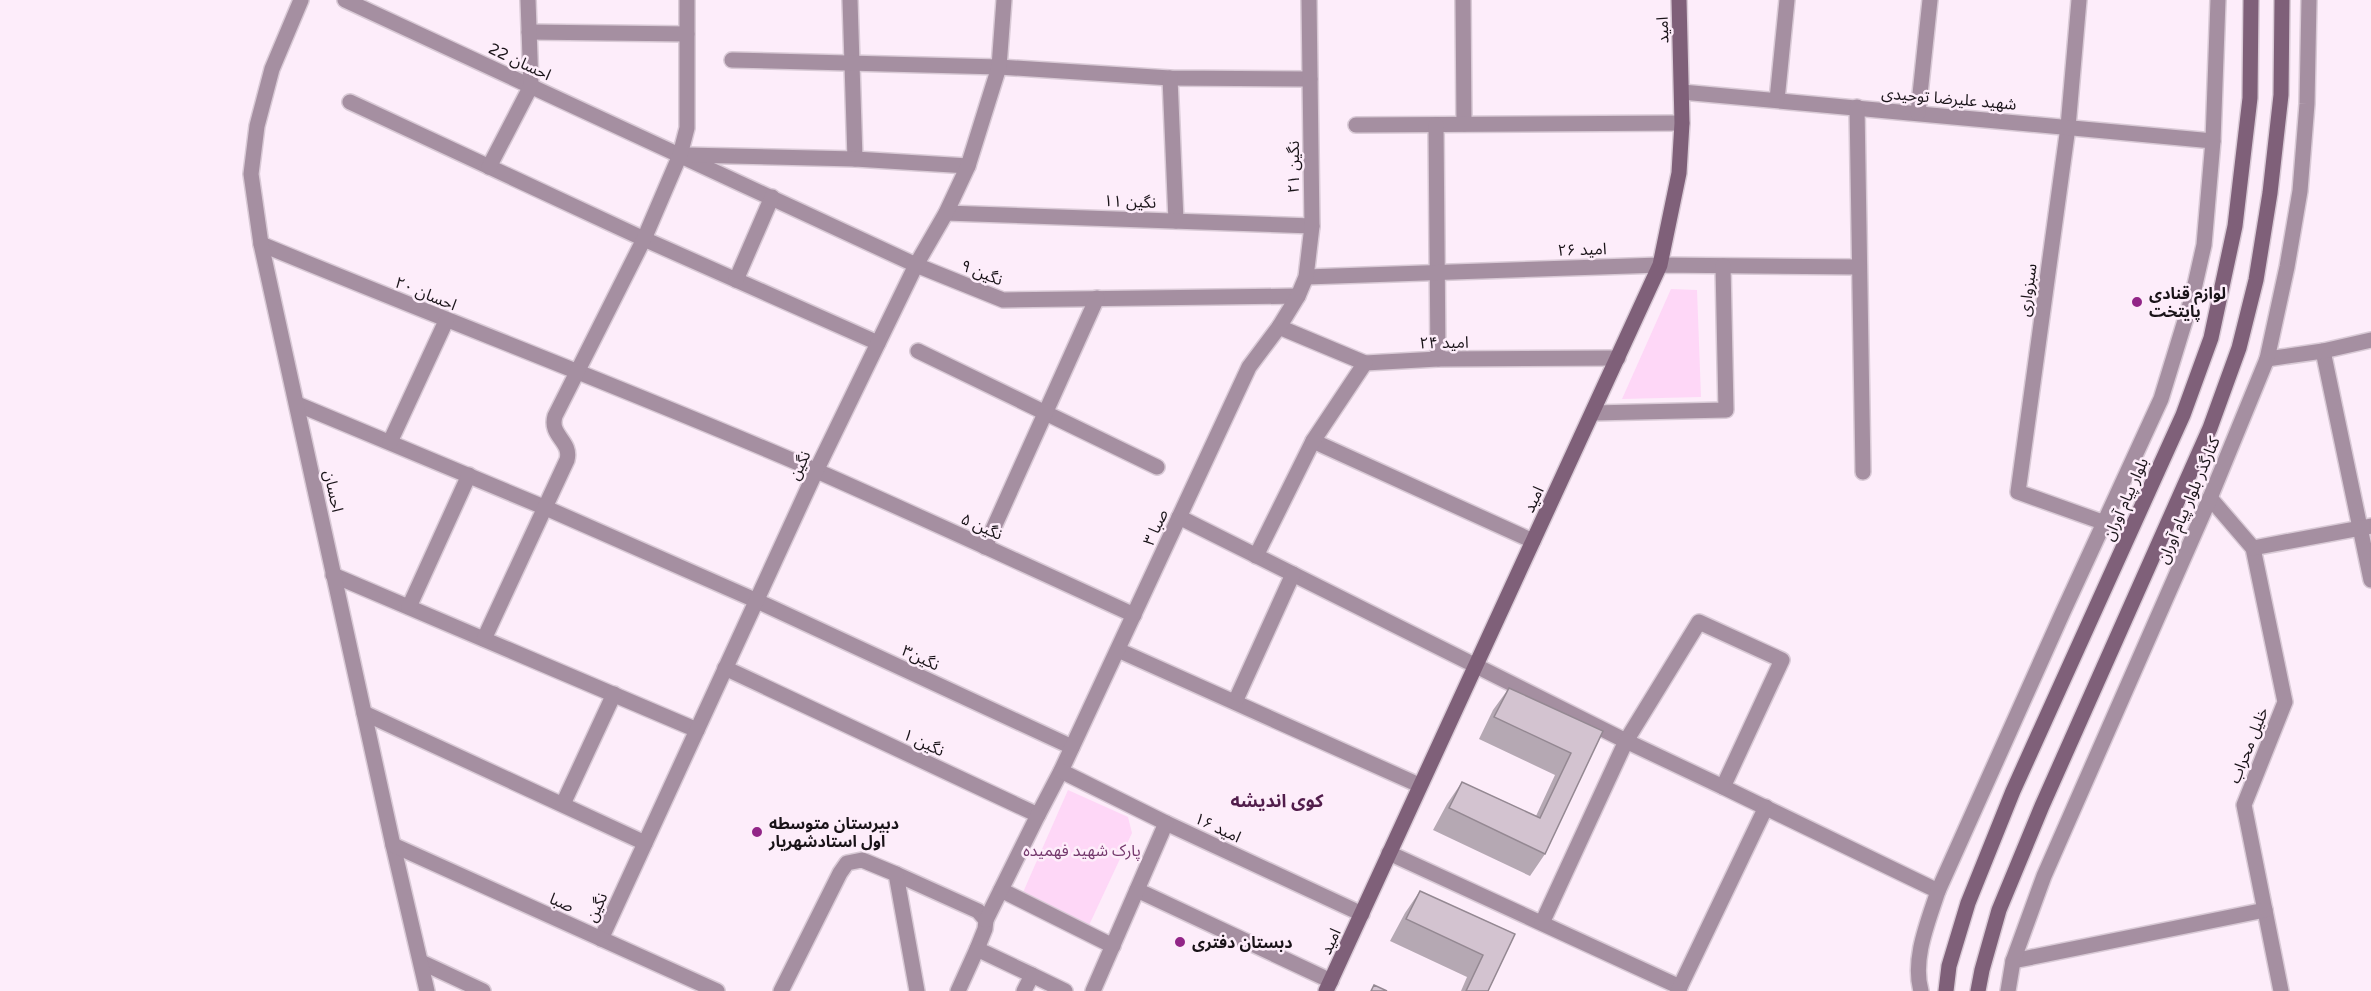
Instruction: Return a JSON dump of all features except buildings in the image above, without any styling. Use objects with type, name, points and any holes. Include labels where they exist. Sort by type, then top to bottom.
[{"type":"main road","name":"امید","points":[[1329,986],[1419,785],[1660,265],[1679,173],[1682,92],[1679,0]]},
{"type":"main road","name":"بلوار پیام آوران","points":[[1946,991],[1949,966],[1972,892],[2013,791],[2183,415],[2211,338],[2235,226],[2249,110],[2251,0]]},
{"type":"main road","points":[[1978,991],[1999,910],[2042,806],[2210,428],[2239,348],[2256,280],[2270,193],[2281,95],[2282,0]]},
{"type":"street","name":"احسان","points":[[301,0],[272,69],[257,126],[251,174],[261,244],[427,991]]},
{"type":"street","name":"احسان 22","points":[[345,0],[680,155]]},
{"type":"street","points":[[489,167],[531,86],[528,0]]},
{"type":"street","points":[[484,639],[546,508],[569,453],[566,445],[555,432],[553,424],[644,239],[680,155],[687,128],[687,0]]},
{"type":"street","points":[[850,0],[855,159]]},
{"type":"street","name":"نگین","points":[[601,939],[816,471],[916,265],[946,213],[969,166],[999,67],[1004,0]]},
{"type":"street","name":"نگین ۲۱","points":[[1279,327],[1298,296],[1306,277],[1312,225],[1309,0]]},
{"type":"street","points":[[1463,0],[1464,124]]},
{"type":"street","points":[[1777,100],[1787,0]]},
{"type":"street","points":[[1918,113],[1930,0]]},
{"type":"street","name":"سبزواری","points":[[2079,0],[2068,127],[2018,492],[2105,523]]},
{"type":"street","points":[[1921,991],[1917,977],[1924,937],[1938,891],[2161,399],[2192,298],[2204,245],[2214,141],[2218,0]]},
{"type":"street","name":"کنارگذر بلوار پیام آوران","points":[[2008,991],[2013,961],[2068,819],[2210,498],[2267,359],[2287,267],[2300,191],[2307,104],[2309,0]]},
{"type":"street","points":[[529,32],[687,34]]},
{"type":"street","points":[[732,60],[999,67],[1170,78],[1310,79]]},
{"type":"street","points":[[1170,78],[1176,221]]},
{"type":"street","name":"شهید علیرضا توحیدی","points":[[1682,92],[2214,141]]},
{"type":"street","points":[[350,102],[644,239],[878,343]]},
{"type":"street","points":[[1857,107],[1863,472]]},
{"type":"street","points":[[1356,125],[1682,123]]},
{"type":"street","points":[[1436,125],[1438,359]]},
{"type":"street","points":[[680,155],[855,159],[969,166]]},
{"type":"street","name":"نگین ۹","points":[[680,155],[916,265],[1003,300],[1298,296]]},
{"type":"street","points":[[736,280],[772,197]]},
{"type":"street","name":"نگین ۱۱","points":[[946,213],[1312,225]]},
{"type":"street","name":"احسان ۲۰","points":[[261,244],[446,321],[578,371],[816,471]]},
{"type":"street","name":"امید ۲۶","points":[[1306,277],[1660,265],[1859,267]]},
{"type":"street","points":[[1593,413],[1726,410],[1723,266]]},
{"type":"street","points":[[985,547],[1097,298]]},
{"type":"street","points":[[390,442],[446,321]]},
{"type":"street","name":"امید ۲۴","points":[[1279,327],[1365,363],[1438,359],[1618,358]]},
{"type":"street","name":"صبا ۳","points":[[1072,747],[1249,367],[1279,327]]},
{"type":"street","points":[[2267,359],[2323,351],[2371,340]]},
{"type":"street","points":[[918,351],[1157,467]]},
{"type":"street","points":[[2323,351],[2366,527],[2371,580]]},
{"type":"street","points":[[1256,556],[1313,441],[1365,363]]},
{"type":"street","name":"نگین۳","points":[[297,404],[469,475],[755,600],[1072,747]]},
{"type":"street","points":[[1313,441],[1533,541]]},
{"type":"street","name":"نگین ۵","points":[[816,471],[1134,615]]},
{"type":"street","points":[[409,607],[469,475]]},
{"type":"street","points":[[2210,498],[2253,548],[2366,527]]},
{"type":"street","points":[[1179,518],[1626,741],[1938,891]]},
{"type":"street","name":"خلیل محراب","points":[[2253,548],[2285,702],[2244,805],[2281,991]]},
{"type":"street","points":[[1234,702],[1293,574]]},
{"type":"street","points":[[333,575],[697,730]]},
{"type":"street","points":[[1542,923],[1626,741],[1699,622],[1782,660],[1723,787]]},
{"type":"street","points":[[1118,650],[1419,785]]},
{"type":"street","name":"نگین ۱","points":[[725,668],[1038,815]]},
{"type":"street","points":[[563,804],[614,694]]},
{"type":"street","points":[[364,713],[645,843]]},
{"type":"street","points":[[958,991],[985,929],[986,920],[1072,747]]},
{"type":"street","name":"امید ۱۶","points":[[1061,771],[1166,823],[1362,914]]},
{"type":"street","points":[[1389,853],[1679,989],[1766,807]]},
{"type":"street","points":[[1093,991],[1166,823]]},
{"type":"street","name":"صبا","points":[[393,845],[717,991]]},
{"type":"street","points":[[781,991],[847,863],[862,860],[978,912],[986,920]]},
{"type":"street","points":[[896,874],[917,991]]},
{"type":"street","points":[[1001,890],[1113,946]]},
{"type":"street","points":[[1137,890],[1329,986]]},
{"type":"street","points":[[2013,961],[2265,910]]},
{"type":"street","points":[[977,949],[1065,991]]},
{"type":"street","points":[[421,962],[483,991]]},
{"type":"street","points":[[1024,991],[1032,975]]},
{"type":"green space","points":[[1671,289],[1697,290],[1701,397],[1622,399]]},
{"type":"green space","name":"پارک شهید فهمیده","points":[[1068,790],[1128,817],[1132,833],[1084,936],[1017,906]]},
{"type":"place","name":"لوازم قنادی پایتخت","points":[[2137,302]]},
{"type":"place","name":"دبیرستان متوسطه اول استادشهریار","points":[[757,832]]},
{"type":"place","name":"دبستان دفتری","points":[[1180,942]]},
{"type":"district","name":"کوی اندیشه","points":[[1277,801]]}]
